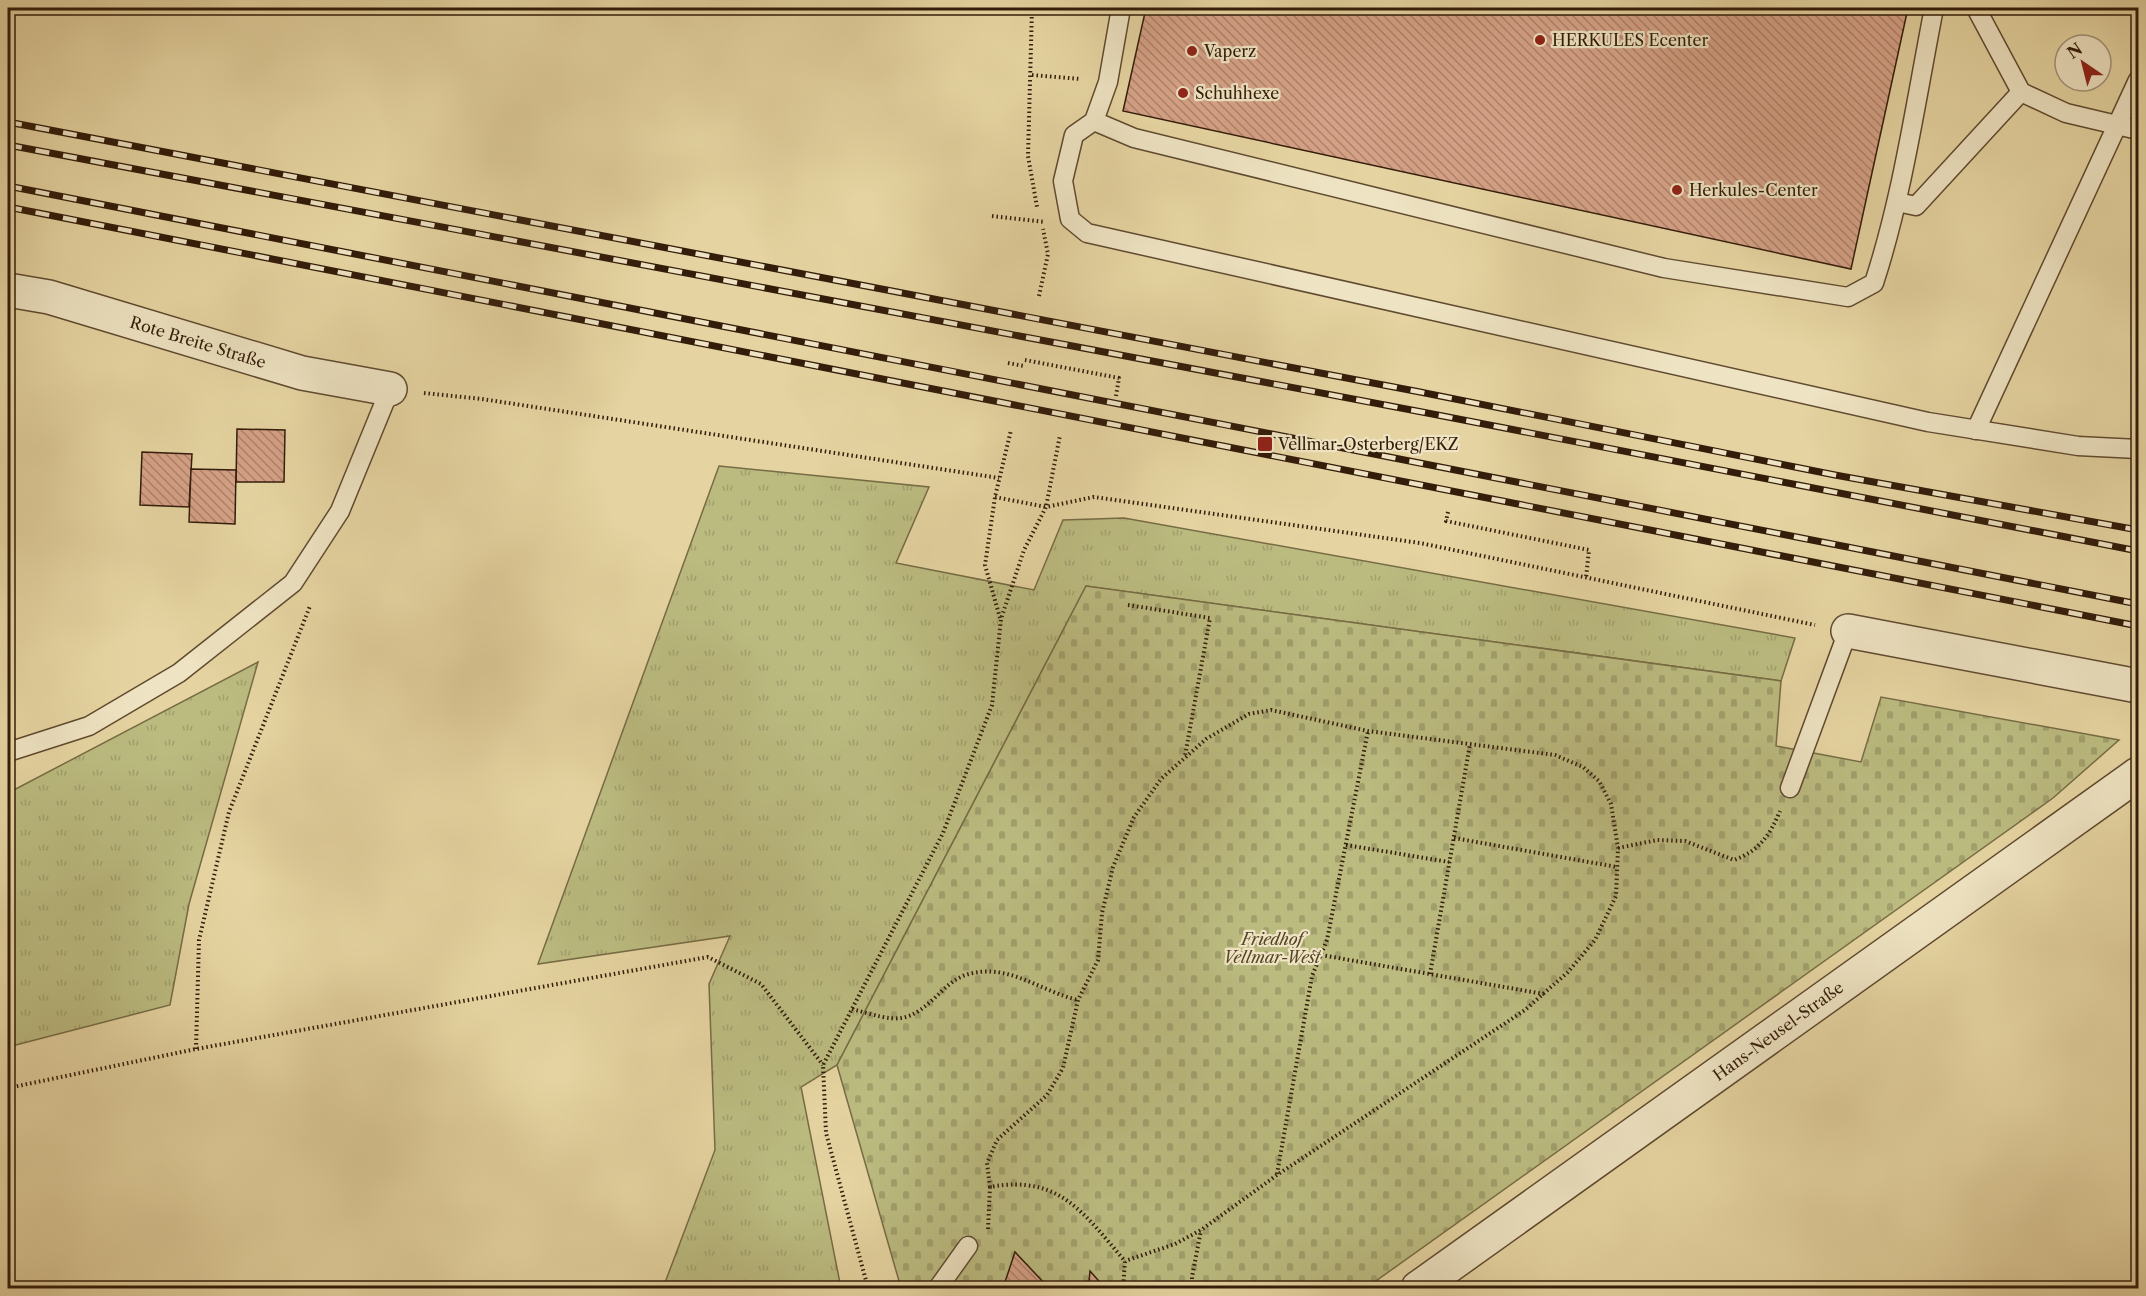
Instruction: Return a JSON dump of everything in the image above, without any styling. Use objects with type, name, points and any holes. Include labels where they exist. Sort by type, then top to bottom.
[{"type":"street","name":"Rote Breite Straße","points":[[8,290],[49,297],[302,373],[390,389]]},
{"type":"street","points":[[1848,631],[2139,686]]},
{"type":"street","name":"Hans-Neusel-Straße","points":[[1418,1288],[2139,774]]},
{"type":"lane","points":[[1121,8],[1108,82],[1094,121],[1074,135],[1063,181],[1070,219],[1087,233],[1917,420],[2078,446],[2139,448]]},
{"type":"lane","points":[[1094,121],[1134,138],[1664,268],[1848,297],[1874,283],[1897,202],[1934,8]]},
{"type":"lane","points":[[1976,8],[2021,92],[2066,113],[2139,130]]},
{"type":"lane","points":[[1976,430],[2139,80]]},
{"type":"lane","points":[[1897,202],[1916,206],[2021,92]]},
{"type":"lane","points":[[8,752],[89,726],[179,673],[293,583],[340,511],[390,389]]},
{"type":"lane","points":[[1790,788],[1848,631]]},
{"type":"lane","points":[[938,1288],[968,1246]]},
{"type":"path","points":[[1032,8],[1032,75],[1028,156],[1048,254],[1039,296]]},
{"type":"path","points":[[1032,75],[1108,82]]},
{"type":"path","points":[[992,216],[1041,222],[1070,219]]},
{"type":"path","points":[[1025,360],[1119,378],[1116,396]]},
{"type":"path","points":[[1017,365],[1008,363],[1024,366]]},
{"type":"path","points":[[390,389],[482,399],[999,478]]},
{"type":"path","points":[[1001,619],[985,565],[995,496],[1011,430]]},
{"type":"path","points":[[868,1288],[826,1133],[823,1065],[943,833],[992,705],[1001,619],[1024,550],[1046,507],[1060,435]]},
{"type":"path","points":[[995,496],[1046,507],[1094,497],[1420,543],[1848,631]]},
{"type":"path","points":[[1448,512],[1446,521],[1589,550],[1587,578]]},
{"type":"path","points":[[196,1049],[199,940],[229,812],[314,595]]},
{"type":"path","points":[[1128,605],[1210,618],[1185,756]]},
{"type":"path","points":[[968,1246],[988,1234],[990,1187],[987,1163],[997,1140],[1047,1095],[1063,1068],[1078,1000],[1098,960],[1102,913],[1113,867],[1134,817],[1161,779],[1185,756],[1228,724],[1249,714],[1271,710],[1368,731],[1555,755],[1583,767],[1599,781],[1611,804],[1618,848],[1616,896],[1595,940],[1568,972],[1525,1010],[1277,1175],[1201,1230],[1175,1244],[1125,1261]]},
{"type":"path","points":[[1277,1175],[1312,976],[1327,940],[1368,731]]},
{"type":"path","points":[[1430,974],[1470,744]]},
{"type":"path","points":[[1618,848],[1657,840],[1685,841],[1734,860],[1749,855],[1761,845],[1773,828],[1790,788]]},
{"type":"path","points":[[1454,838],[1617,867]]},
{"type":"path","points":[[1346,845],[1449,862]]},
{"type":"path","points":[[1321,955],[1544,994]]},
{"type":"path","points":[[8,1088],[196,1049],[708,957],[761,984],[823,1065]]},
{"type":"path","points":[[852,1009],[887,1019],[904,1019],[918,1014],[953,981],[972,973],[991,971],[1020,977],[1058,996],[1078,1000]]},
{"type":"path","points":[[990,1187],[1013,1183],[1046,1187],[1079,1209],[1125,1261],[1123,1288]]},
{"type":"path","points":[[1192,1288],[1201,1230]]},
{"type":"green space","points":[[719,466],[929,487],[896,563],[1034,590],[1063,520],[1124,518],[1795,638],[1781,681],[1086,586],[837,1065],[801,1087],[841,1288],[663,1288],[715,1150],[709,984],[730,936],[538,964]]},
{"type":"green space","name":"Friedhof Vellmar-West","points":[[1086,586],[1781,681],[1776,746],[1861,762],[1881,697],[2119,740],[2053,798],[1366,1288],[901,1288],[837,1065]]},
{"type":"green space","points":[[258,662],[189,904],[170,1005],[8,1047],[8,793]]},
{"type":"building","name":"Herkules-Center","points":[[1146,8],[1908,8],[1851,269],[1123,111]]},
{"type":"building","points":[[237,429],[285,430],[284,482],[236,482]]},
{"type":"building","points":[[142,452],[192,454],[189,507],[140,505]]},
{"type":"building","points":[[191,469],[236,470],[235,524],[189,522]]},
{"type":"building","points":[[1015,1252],[1047,1286],[1053,1288],[1003,1288]]},
{"type":"building","points":[[1090,1271],[1105,1288],[1063,1288],[1089,1281]]},
{"type":"railway","points":[[8,122],[1420,392],[1835,475],[2138,530]]},
{"type":"railway","points":[[8,145],[1422,412],[2138,551]]},
{"type":"railway","points":[[8,186],[2138,604]]},
{"type":"railway","points":[[8,207],[2138,626]]},
{"type":"place","name":"HERKULES Ecenter","points":[[1540,40]]},
{"type":"place","name":"Vaperz","points":[[1192,51]]},
{"type":"place","name":"Schuhhexe","points":[[1183,93]]},
{"type":"place","name":"Herkules-Center","points":[[1677,190]]},
{"type":"place","name":"Vellmar-Osterberg/EKZ","points":[[1265,444]]}]
